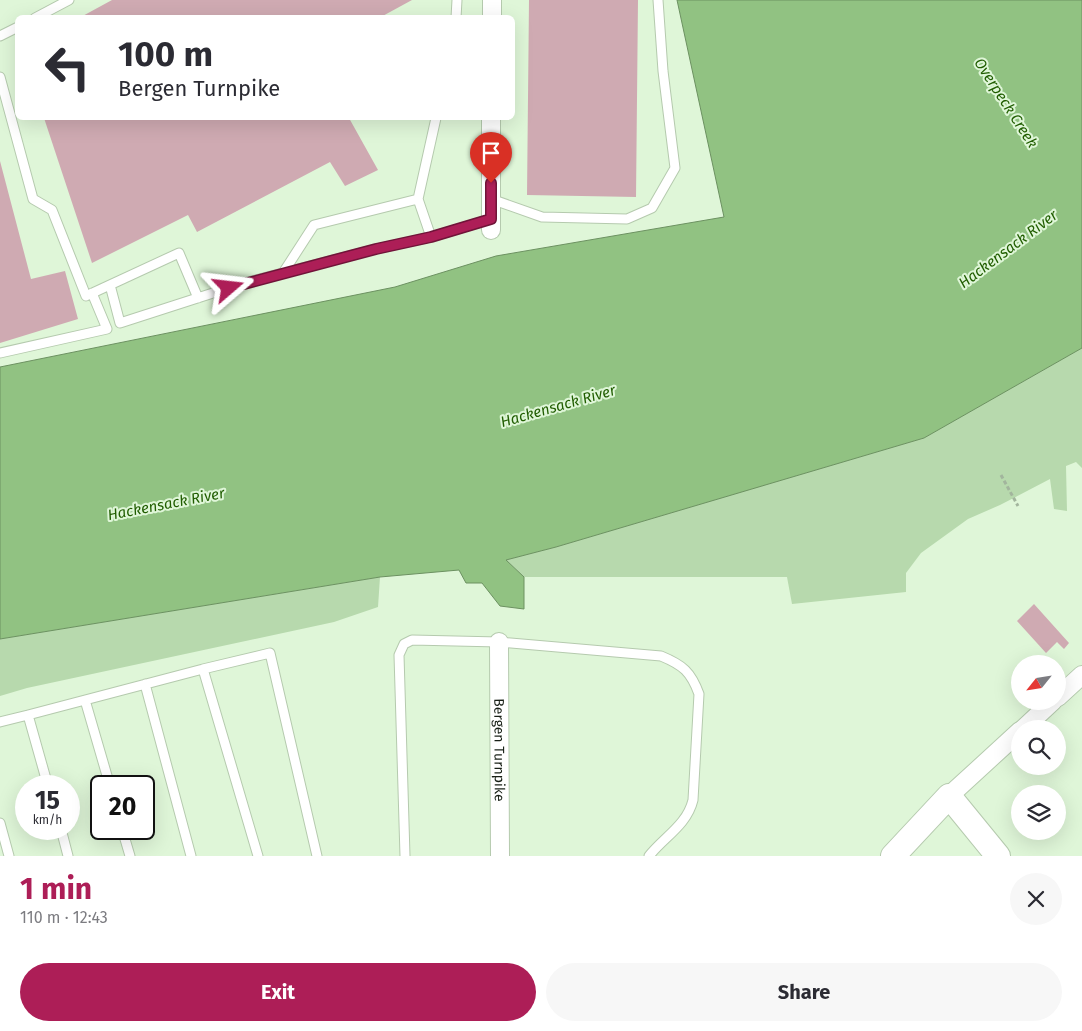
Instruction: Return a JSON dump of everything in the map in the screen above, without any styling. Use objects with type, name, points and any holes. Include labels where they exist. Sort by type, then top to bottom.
[{"type":"street","points":[[492,0],[492,15]]},
{"type":"street","points":[[491,120],[491,225]]},
{"type":"street","name":"Bergen Turnpike","points":[[499,642],[500,856]]},
{"type":"street","points":[[1066,690],[1082,675]]},
{"type":"street","points":[[1033,720],[1043,710]]},
{"type":"street","points":[[893,856],[949,796],[1011,740]]},
{"type":"street","points":[[949,796],[998,856]]},
{"type":"lane","points":[[41,15],[69,0]]},
{"type":"lane","points":[[456,15],[457,0]]},
{"type":"lane","points":[[491,199],[542,217],[626,219],[652,208],[675,168],[663,71],[658,0]]},
{"type":"lane","points":[[0,36],[15,28]]},
{"type":"lane","points":[[0,77],[33,198],[52,210],[86,296],[179,253],[198,298]]},
{"type":"lane","points":[[431,237],[418,199],[436,120]]},
{"type":"lane","points":[[283,273],[314,224],[418,199]]},
{"type":"lane","points":[[110,285],[120,322],[244,283],[376,249],[491,225]]},
{"type":"lane","points":[[0,353],[107,329],[92,293]]},
{"type":"lane","points":[[405,856],[399,655],[404,644],[412,640],[499,642],[661,656],[685,669],[693,680],[699,694],[693,800],[691,808],[678,827],[649,856]]},
{"type":"lane","points":[[0,722],[270,653],[317,856]]},
{"type":"lane","points":[[203,669],[258,856]]},
{"type":"lane","points":[[144,684],[191,856]]},
{"type":"lane","points":[[85,700],[107,775]]},
{"type":"lane","points":[[28,715],[45,775]]},
{"type":"lane","points":[[0,824],[9,856]]},
{"type":"lane","points":[[64,840],[68,856]]},
{"type":"lane","points":[[125,840],[130,856]]},
{"type":"path","points":[[1001,475],[1018,506]]},
{"type":"shaded area","points":[[1082,348],[1082,468],[1076,462],[1066,466],[1067,511],[1054,509],[1050,479],[968,519],[921,553],[906,573],[906,592],[792,604],[787,577],[524,577],[506,560],[556,547],[924,438]]},
{"type":"shaded area","points":[[380,577],[378,607],[334,622],[27,688],[0,696],[0,639]]},
{"type":"water","points":[[677,0],[1082,0],[1082,348],[924,438],[556,547],[506,560],[524,577],[524,609],[500,606],[482,583],[466,583],[459,570],[380,577],[0,639],[0,367],[395,287],[496,256],[724,217]]},
{"type":"building","points":[[112,0],[412,0],[384,15],[84,15]]},
{"type":"building","points":[[529,0],[638,0],[636,197],[527,195]]},
{"type":"building","points":[[45,120],[350,120],[378,170],[345,186],[330,162],[197,232],[188,215],[92,263]]},
{"type":"building","points":[[0,161],[31,279],[65,271],[78,319],[0,343]]},
{"type":"building","points":[[1034,604],[1069,643],[1064,649],[1057,642],[1046,653],[1017,621]]},
{"type":"route","points":[[229,288],[376,249],[431,237],[491,219],[491,183]]},
{"type":"water label","name":"Overpeck Creek","points":[[1006,103]]},
{"type":"water label","name":"Hackensack River","points":[[1008,249]]},
{"type":"water label","name":"Hackensack River","points":[[558,406]]},
{"type":"water label","name":"Hackensack River","points":[[166,504]]}]
